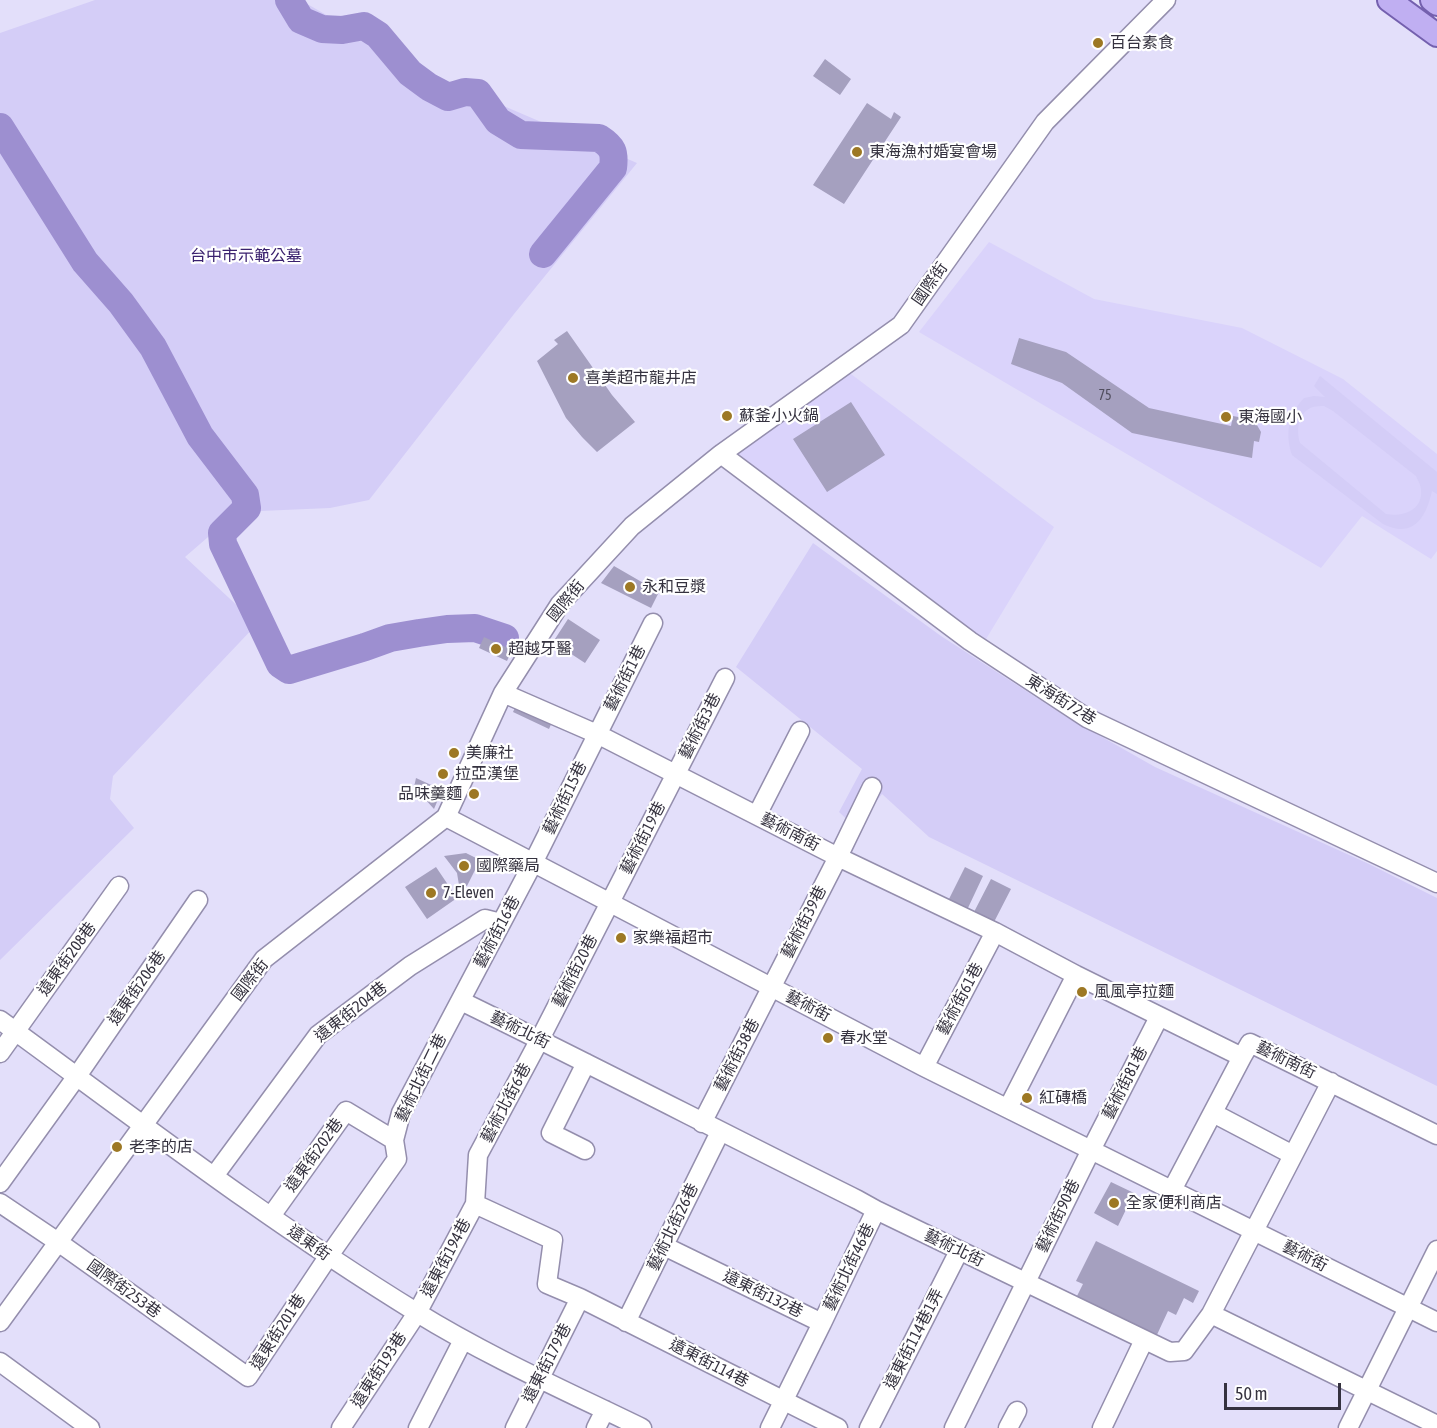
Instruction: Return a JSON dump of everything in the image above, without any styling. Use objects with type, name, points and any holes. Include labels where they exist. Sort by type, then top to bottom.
[{"type":"main road","points":[[1389,0],[1437,35]]},
{"type":"main road","points":[[1432,0],[1437,3]]},
{"type":"street","name":"國際街","points":[[0,1322],[264,959],[446,817],[503,693],[560,604],[632,526],[721,454],[901,324],[1045,122],[1166,0]]},
{"type":"street","name":"東海街72巷","points":[[721,454],[970,641],[1087,718],[1437,883]]},
{"type":"street","name":"藝術街1巷","points":[[597,734],[653,623]]},
{"type":"street","name":"藝術街3巷","points":[[676,773],[724,678]]},
{"type":"street","name":"藝術南街","points":[[503,693],[597,734],[838,857],[995,932],[1242,1057],[1250,1043],[1437,1136]]},
{"type":"street","points":[[757,815],[800,731]]},
{"type":"street","name":"藝術街15巷","points":[[533,863],[597,734]]},
{"type":"street","name":"藝術街19巷","points":[[610,903],[676,773]]},
{"type":"street","name":"藝術街39巷","points":[[771,987],[872,787]]},
{"type":"street","name":"藝術街","points":[[446,817],[924,1066],[1437,1322]]},
{"type":"street","name":"藝術街16巷","points":[[460,1001],[533,863]]},
{"type":"street","name":"遠東街208巷","points":[[0,1053],[119,886]]},
{"type":"street","name":"遠東街206巷","points":[[0,1183],[198,900]]},
{"type":"street","name":"藝術街20巷","points":[[540,1040],[610,903]]},
{"type":"street","name":"遠東街204巷","points":[[214,1176],[318,1035],[410,966],[485,919],[501,923]]},
{"type":"street","name":"藝術街61巷","points":[[924,1066],[995,932]]},
{"type":"street","points":[[1008,1108],[1076,975]]},
{"type":"street","name":"藝術街38巷","points":[[702,1123],[771,987]]},
{"type":"street","name":"藝術北街","points":[[460,1001],[958,1251],[1170,1352],[1184,1351],[1211,1314],[1331,1082]]},
{"type":"street","name":"藝術北街二巷","points":[[328,1257],[397,1159],[394,1140],[401,1113],[460,1001]]},
{"type":"street","name":"藝術街81巷","points":[[1091,1150],[1160,1017]]},
{"type":"street","name":"遠東街","points":[[0,1020],[328,1257],[463,1340],[642,1428]]},
{"type":"street","name":"藝術北街6巷","points":[[475,1204],[478,1155],[540,1040]]},
{"type":"street","points":[[1172,1190],[1242,1057]]},
{"type":"street","points":[[585,1150],[551,1133],[586,1063]]},
{"type":"street","name":"遠東街202巷","points":[[271,1216],[346,1111],[394,1140]]},
{"type":"street","points":[[1213,1113],[1293,1155]]},
{"type":"street","name":"藝術北街26巷","points":[[626,1322],[720,1132]]},
{"type":"street","name":"藝術街90巷","points":[[954,1428],[1091,1150]]},
{"type":"street","name":"國際街253巷","points":[[0,1203],[189,1336]]},
{"type":"street","name":"遠東街114巷","points":[[475,1204],[553,1240],[547,1284],[580,1298],[838,1428]]},
{"type":"street","name":"遠東街194巷","points":[[417,1313],[475,1204]]},
{"type":"street","name":"藝術北街46巷","points":[[822,1323],[876,1210]]},
{"type":"street","name":"遠東街132巷","points":[[664,1246],[822,1323],[770,1428]]},
{"type":"street","points":[[1348,1428],[1437,1250]]},
{"type":"street","name":"遠東街114巷1弄","points":[[869,1428],[958,1251]]},
{"type":"street","name":"遠東街201巷","points":[[189,1336],[248,1377],[328,1257]]},
{"type":"street","name":"遠東街179巷","points":[[515,1428],[580,1298]]},
{"type":"street","name":"遠東街193巷","points":[[341,1428],[417,1313]]},
{"type":"street","points":[[1211,1314],[1437,1425]]},
{"type":"street","points":[[418,1428],[463,1340]]},
{"type":"street","points":[[1102,1428],[1144,1340]]},
{"type":"street","points":[[0,1362],[90,1428]]},
{"type":"street","points":[[596,1428],[605,1410]]},
{"type":"street","points":[[1008,1428],[1017,1411]]},
{"type":"shaded area","name":"東海國小","points":[[989,242],[1094,299],[1242,328],[1343,379],[1437,454],[1437,551],[1431,559],[1362,516],[1321,568],[919,332]]},
{"type":"shaded area","points":[[847,371],[1054,527],[983,644],[738,454]]},
{"type":"green space","name":"台中市示範公墓","points":[[95,0],[293,0],[309,5],[429,74],[637,163],[514,314],[369,500],[330,508],[237,512],[185,557],[257,624],[113,776],[110,799],[134,828],[0,960],[0,33]]},
{"type":"green space","points":[[1320,376],[1437,472],[1437,494],[1432,491],[1426,510],[1416,523],[1402,529],[1383,524],[1292,455],[1289,425],[1294,411],[1304,398],[1325,397],[1314,386]],"holes":[[[1324,406],[1416,476],[1420,485],[1421,497],[1415,508],[1405,513],[1386,514],[1300,443],[1299,422],[1308,409]]]},
{"type":"green space","points":[[813,543],[941,636],[1065,716],[1155,767],[1369,864],[1437,898],[1437,1086],[929,837],[882,794],[856,828],[839,812],[862,769],[736,667]]},
{"type":"building","points":[[825,59],[851,79],[840,95],[813,76]]},
{"type":"building","name":"東海漁村婚宴會場","points":[[867,103],[891,119],[894,112],[901,117],[844,204],[813,185]]},
{"type":"building","name":"喜美超市龍井店","points":[[567,331],[612,395],[635,422],[597,452],[566,418],[537,361],[558,344],[554,340]]},
{"type":"building","points":[[1019,338],[1066,352],[1149,408],[1231,426],[1233,416],[1254,420],[1261,432],[1259,442],[1254,441],[1252,458],[1132,433],[1062,383],[1011,364]]},
{"type":"building","points":[[851,402],[885,455],[827,492],[793,439]]},
{"type":"building","name":"永和豆漿","points":[[614,566],[659,592],[651,608],[601,583]]},
{"type":"building","points":[[568,619],[600,640],[585,663],[553,642]]},
{"type":"building","name":"超越牙醫","points":[[484,637],[512,650],[507,661],[479,648]]},
{"type":"building","points":[[517,703],[553,720],[549,729],[513,712]]},
{"type":"building","points":[[416,778],[442,790],[434,809],[414,787]]},
{"type":"building","name":"國際藥局","points":[[466,853],[480,860],[467,886],[459,885],[457,873],[444,856]]},
{"type":"building","name":"7-Eleven","points":[[436,867],[457,898],[427,919],[405,887]]},
{"type":"building","points":[[965,867],[983,876],[967,910],[948,901]]},
{"type":"building","points":[[991,879],[1011,889],[994,922],[974,912]]},
{"type":"building","name":"全家便利商店","points":[[1111,1182],[1134,1193],[1118,1226],[1094,1213]]},
{"type":"building","points":[[1096,1241],[1199,1291],[1193,1303],[1184,1298],[1176,1315],[1168,1311],[1155,1339],[1075,1300],[1083,1284],[1076,1281]]},
{"type":"waterway","points":[[289,0],[301,20],[322,29],[342,30],[364,26],[378,35],[410,73],[429,87],[448,97],[465,92],[478,93],[498,121],[521,135],[599,138],[607,144],[612,150],[613,168],[543,254]]},
{"type":"waterway","points":[[0,127],[85,262],[121,303],[153,347],[200,436],[245,495],[247,508],[222,533],[223,544],[280,664],[289,670],[390,638],[447,629],[475,628],[505,638]]},
{"type":"place","name":"百台素食","points":[[1098,43]]},
{"type":"place","name":"東海漁村婚宴會場","points":[[857,152]]},
{"type":"place","name":"喜美超市龍井店","points":[[573,378]]},
{"type":"place","name":"蘇釜小火鍋","points":[[727,416]]},
{"type":"place","name":"東海國小","points":[[1226,417]]},
{"type":"place","name":"永和豆漿","points":[[630,587]]},
{"type":"place","name":"超越牙醫","points":[[496,649]]},
{"type":"place","name":"美廉社","points":[[454,753]]},
{"type":"place","name":"拉亞漢堡","points":[[443,774]]},
{"type":"place","name":"品味羹麵","points":[[474,794]]},
{"type":"place","name":"國際藥局","points":[[464,866]]},
{"type":"place","name":"7-Eleven","points":[[431,893]]},
{"type":"place","name":"家樂福超市","points":[[621,938]]},
{"type":"place","name":"風風亭拉麵","points":[[1082,992]]},
{"type":"place","name":"春水堂","points":[[828,1038]]},
{"type":"place","name":"紅磚橋","points":[[1027,1098]]},
{"type":"place","name":"老李的店","points":[[117,1147]]},
{"type":"place","name":"全家便利商店","points":[[1114,1203]]}]
